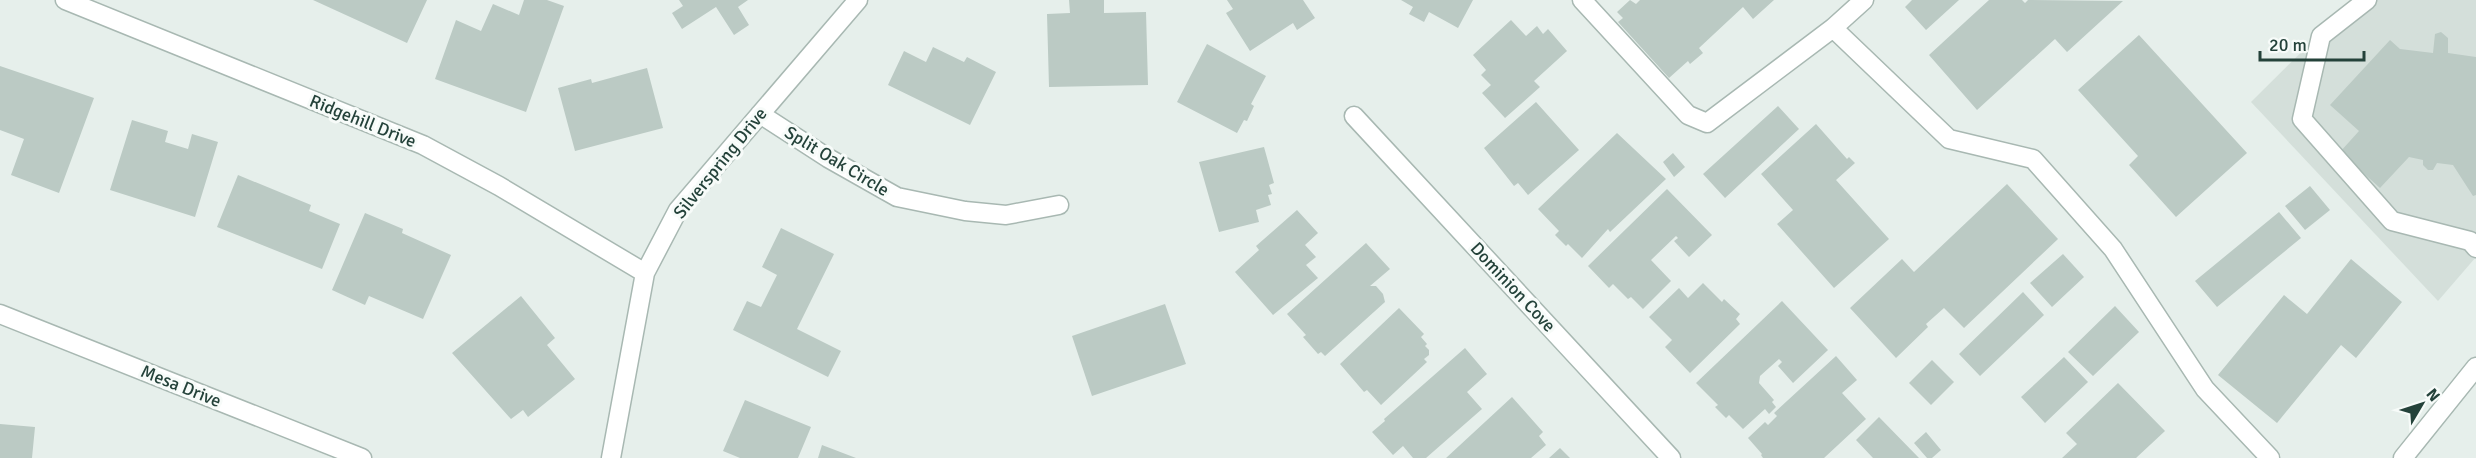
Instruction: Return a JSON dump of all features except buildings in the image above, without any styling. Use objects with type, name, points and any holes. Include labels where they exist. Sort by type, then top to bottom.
[{"type":"street","name":"Ridgehill Drive","points":[[65,0],[423,145],[500,186],[645,273]]},
{"type":"street","name":"Silverspring Drive","points":[[611,458],[645,273],[678,210],[858,0]]},
{"type":"street","points":[[1582,0],[1688,115],[1707,123],[1833,28],[1864,0]]},
{"type":"street","points":[[2367,0],[2321,36],[2302,119],[2392,220],[2470,242],[2476,248]]},
{"type":"street","points":[[1833,28],[1949,139],[2034,159],[2113,249],[2205,389],[2270,458]]},
{"type":"street","name":"Split Oak Circle","points":[[760,114],[828,158],[897,197],[965,212],[1005,215],[1059,205]]},
{"type":"street","name":"Dominion Cove","points":[[1354,116],[1671,458]]},
{"type":"street","name":"Mesa Drive","points":[[0,314],[362,458]]},
{"type":"street","points":[[2403,458],[2476,367]]},
{"type":"shaded area","points":[[2354,0],[2476,0],[2476,257],[2438,301],[2251,102]]}]
